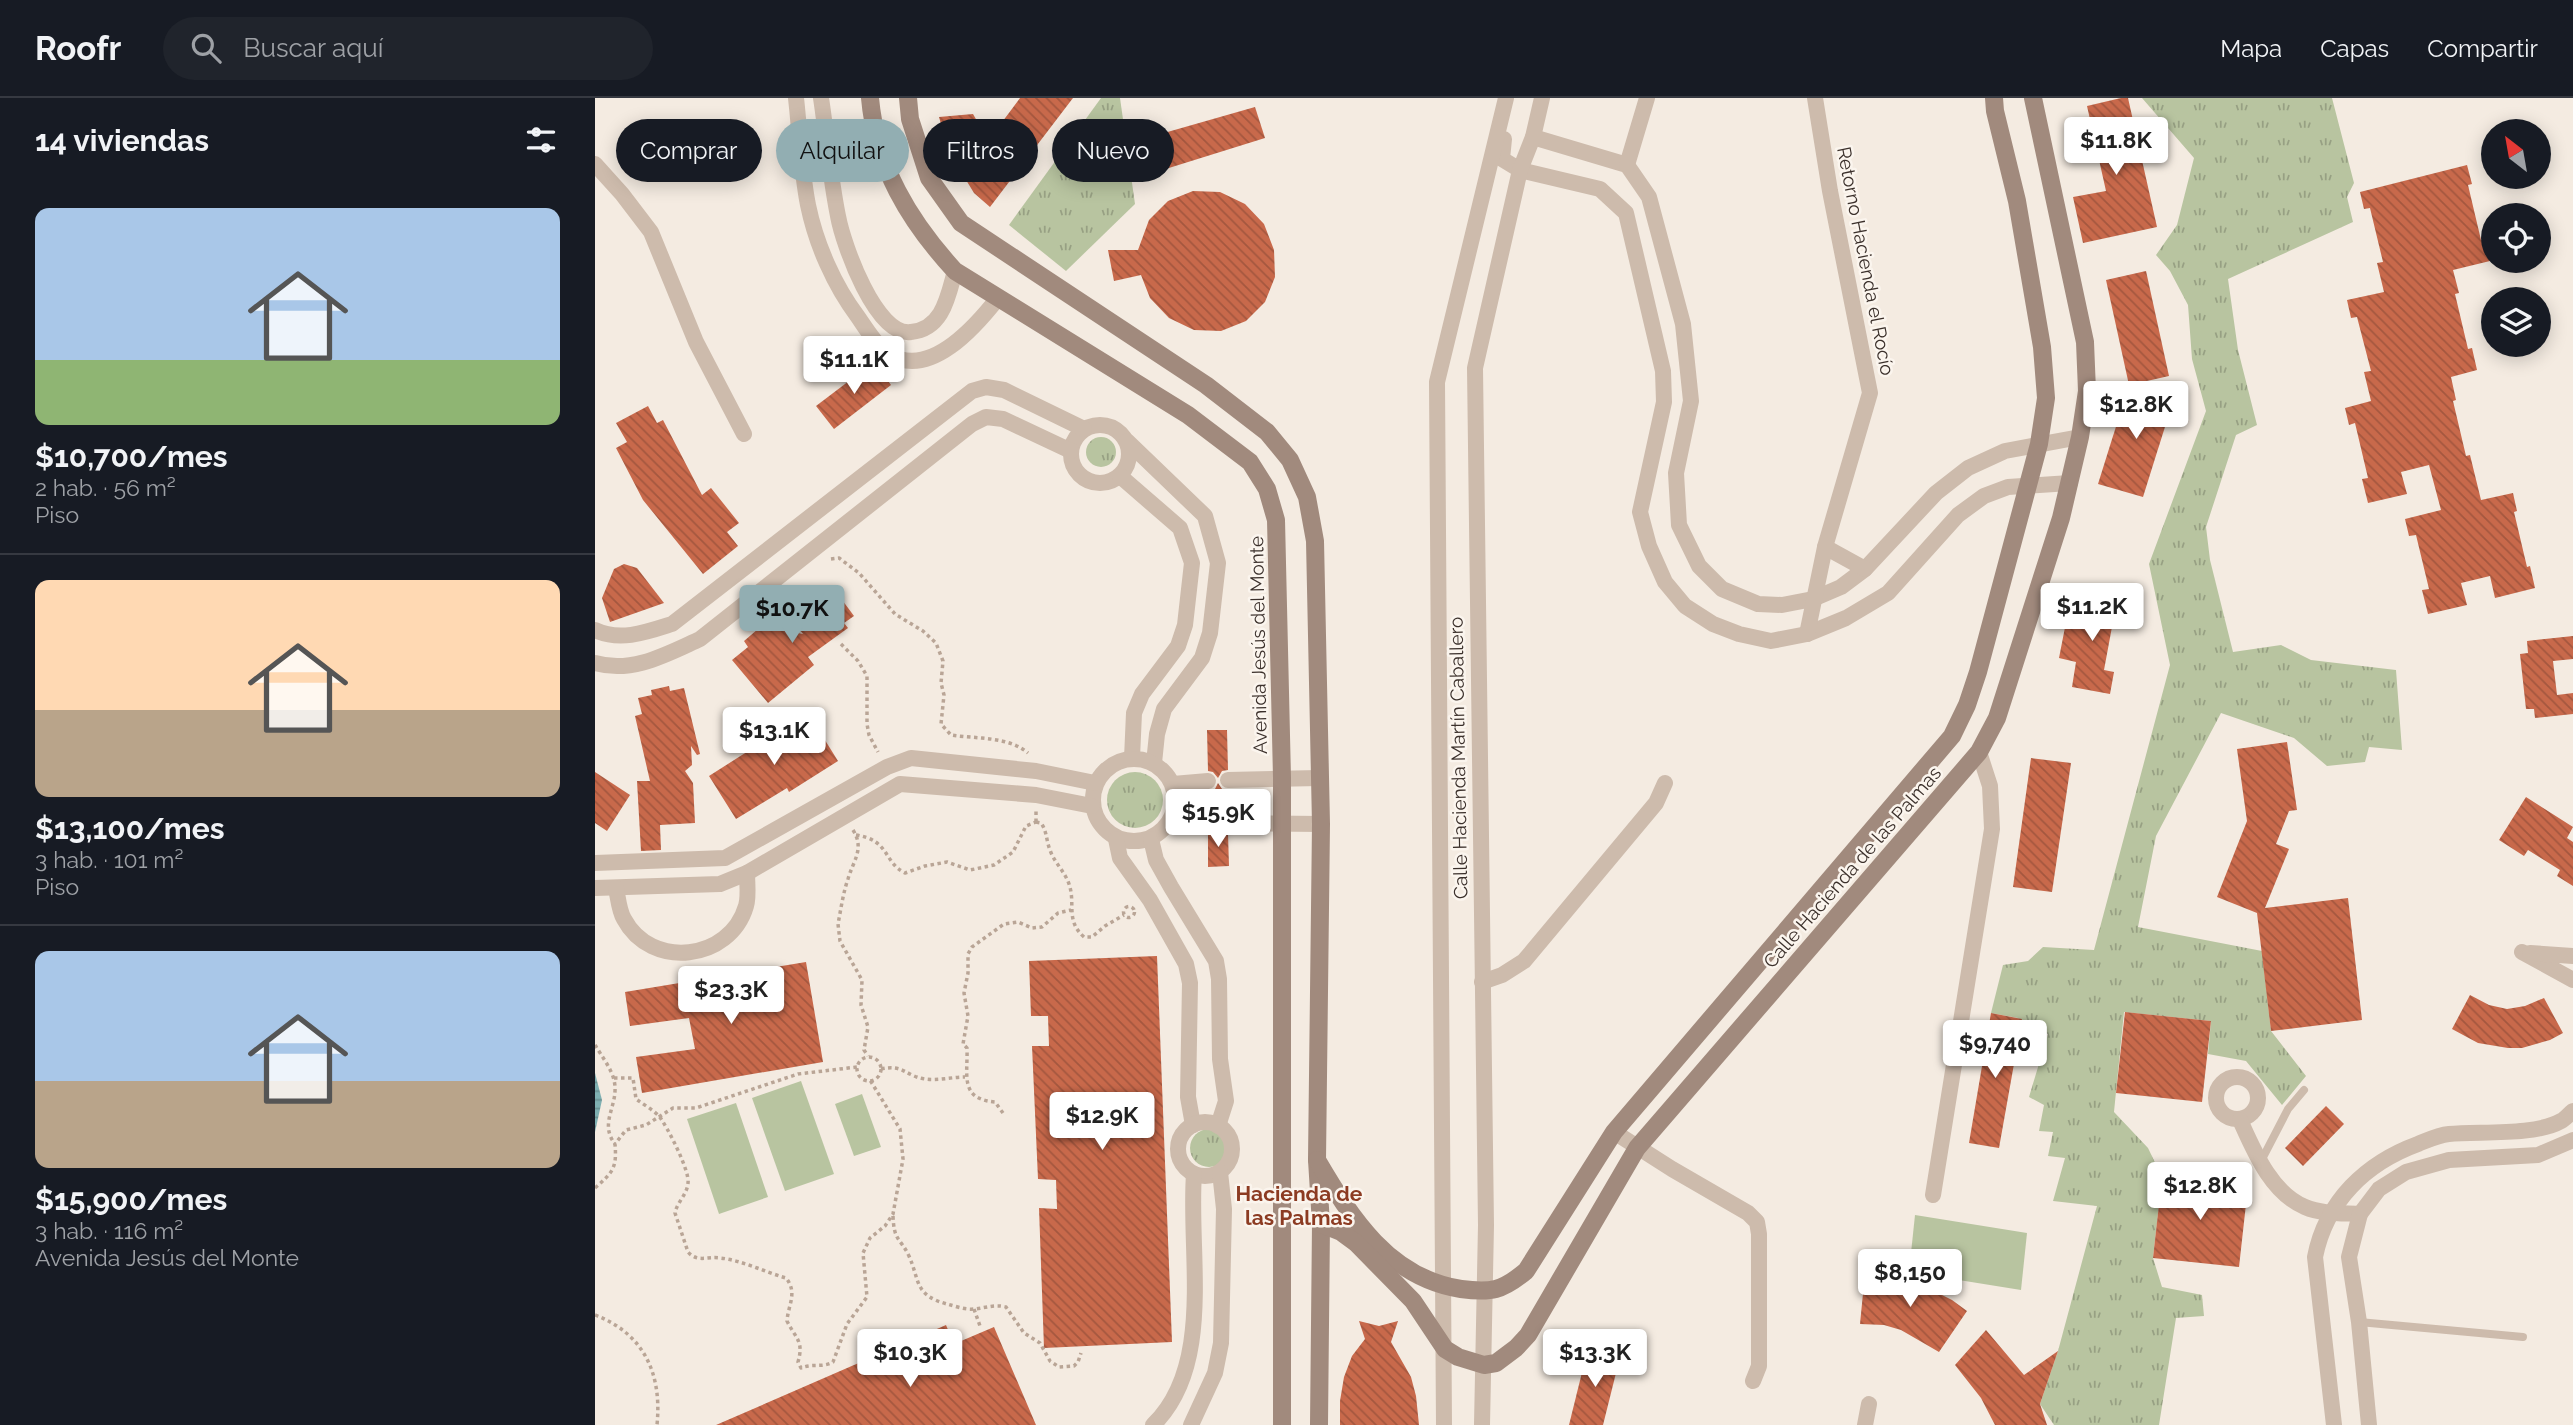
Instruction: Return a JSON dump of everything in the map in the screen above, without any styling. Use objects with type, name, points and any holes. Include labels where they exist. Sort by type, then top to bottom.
[{"type":"main road","name":"Avenida Jesús del Monte","points":[[870,98],[882,160],[901,200],[927,240],[955,271],[1188,415],[1250,462],[1267,489],[1276,520],[1282,778],[1282,1425]]},
{"type":"main road","points":[[908,98],[910,119],[929,178],[961,223],[1206,385],[1267,432],[1290,460],[1307,497],[1315,541],[1321,824],[1317,1160],[1321,1224],[1319,1425]]},
{"type":"main road","name":"Calle Hacienda de las Palmas","points":[[1485,1292],[1511,1283],[1526,1271],[1614,1132],[1952,736],[1967,705],[2029,485],[2046,398],[2042,347],[2017,201],[1994,98]]},
{"type":"main road","name":"Calle Hacienda de las Palmas","points":[[1484,1365],[1496,1363],[1505,1357],[1528,1335],[1637,1148],[1979,752],[1997,718],[2057,531],[2080,437],[2087,391],[2085,342],[2033,98]]},
{"type":"main road","points":[[1822,887],[1845,908]]},
{"type":"main road","points":[[1317,1160],[1345,1209],[1379,1249],[1397,1263],[1444,1286],[1485,1292]]},
{"type":"main road","points":[[1321,1224],[1341,1232],[1356,1243],[1413,1301],[1445,1349],[1458,1357],[1484,1365]]},
{"type":"street","points":[[796,98],[808,205],[824,257],[846,302],[878,345],[897,358],[929,358],[943,351],[977,324],[998,298]]},
{"type":"street","points":[[821,98],[838,218],[854,266],[877,310],[899,332],[921,330],[940,315],[955,271]]},
{"type":"street","points":[[1507,98],[1502,159],[1520,170],[1600,188],[1626,213],[1663,371],[1664,402],[1640,512],[1649,546],[1665,582],[1685,606],[1713,624],[1739,634],[1771,640],[1807,634],[1846,618],[1888,593],[1958,515],[1984,496],[2008,487],[2070,483]]},
{"type":"street","name":"Calle Hacienda Martín Caballero","points":[[1444,1425],[1437,382],[1507,98]]},
{"type":"street","name":"Calle Hacienda Martín Caballero","points":[[1482,1425],[1485,1292],[1475,368],[1520,170],[1533,137],[1542,98]]},
{"type":"street","points":[[1627,165],[1647,98]]},
{"type":"street","name":"Retorno Hacienda el Rocío","points":[[1807,634],[1825,547],[1870,393],[1830,191],[1815,98]]},
{"type":"street","points":[[1533,137],[1627,165],[1649,197],[1683,324],[1691,401],[1676,473],[1679,525],[1699,566],[1723,589],[1758,604],[1782,605],[1813,598],[1841,587],[1865,569],[1936,494],[1968,468],[2004,451],[2080,437]]},
{"type":"street","points":[[595,164],[651,232],[696,342],[744,434]]},
{"type":"street","points":[[595,630],[608,636],[630,635],[672,624],[972,391],[986,387],[1003,390],[1084,429]]},
{"type":"street","points":[[595,663],[606,666],[649,663],[700,639],[972,424],[986,417],[1003,419],[1071,451]]},
{"type":"street","points":[[1127,441],[1130,453],[1127,466],[1119,476],[1104,483],[1087,480],[1074,468],[1071,451],[1078,435],[1084,429],[1100,424],[1116,429],[1205,516],[1218,563],[1210,632],[1202,658],[1164,709],[1157,734],[1154,763]]},
{"type":"street","points":[[1119,476],[1180,528],[1192,563],[1185,625],[1178,646],[1142,694],[1135,713],[1132,758]]},
{"type":"street","points":[[1936,494],[1958,515]]},
{"type":"street","points":[[1918,514],[1942,533]]},
{"type":"street","points":[[1825,547],[1865,569]]},
{"type":"street","points":[[1933,1195],[1992,829],[1990,786],[1979,752]]},
{"type":"street","points":[[595,863],[725,858],[887,767],[911,758],[1036,771],[1095,783]]},
{"type":"street","points":[[1132,758],[1154,763],[1165,772],[1173,784],[1176,806],[1167,826],[1151,839],[1133,842],[1116,839],[1100,825],[1092,806],[1095,783],[1110,765],[1132,758]]},
{"type":"street","points":[[1228,780],[1319,778]]},
{"type":"street","points":[[1173,784],[1208,781]]},
{"type":"street","points":[[1482,982],[1502,975],[1524,961],[1656,803],[1665,783]]},
{"type":"street","points":[[595,888],[720,884],[747,873],[900,784],[1036,795],[1092,806]]},
{"type":"street","points":[[1228,823],[1321,824]]},
{"type":"street","points":[[1167,826],[1208,824]]},
{"type":"street","points":[[1116,839],[1120,858],[1150,900],[1186,964],[1190,983],[1188,1097],[1193,1125]]},
{"type":"street","points":[[1151,839],[1156,859],[1216,961],[1219,979],[1220,1059],[1226,1101],[1218,1126]]},
{"type":"street","points":[[616,888],[623,919],[644,943],[673,955],[705,951],[731,933],[747,905],[747,873]]},
{"type":"street","points":[[2573,956],[2522,952],[2573,980]]},
{"type":"street","points":[[2334,1425],[2315,1257],[2330,1212],[2363,1172],[2396,1152],[2445,1134],[2531,1129],[2561,1122],[2573,1111]]},
{"type":"street","points":[[2240,1120],[2260,1163],[2285,1194],[2305,1207],[2360,1214]]},
{"type":"street","points":[[1210,1123],[1218,1126],[1227,1133],[1231,1143],[1232,1154],[1228,1164],[1220,1172],[1206,1177],[1193,1174],[1179,1159],[1178,1146],[1183,1134],[1193,1125],[1210,1123]]},
{"type":"street","points":[[1614,1132],[1748,1213],[1756,1222],[1759,1234],[1759,1366],[1753,1381]]},
{"type":"street","points":[[2368,1425],[2359,1322],[2349,1257],[2360,1214],[2379,1189],[2406,1172],[2449,1160],[2538,1155],[2573,1140]]},
{"type":"street","points":[[1191,1425],[1215,1373],[1221,1343],[1224,1209],[1220,1172]]},
{"type":"street","points":[[1153,1425],[1177,1393],[1195,1329],[1191,1208],[1193,1174]]},
{"type":"street","points":[[1865,1425],[1869,1404]]},
{"type":"lane","points":[[2260,1163],[2288,1110],[2304,1090]]},
{"type":"lane","points":[[2359,1322],[2523,1337]]},
{"type":"path","points":[[816,547],[823,562],[839,558],[849,565],[895,614],[923,631],[936,643],[943,661],[941,683],[944,695],[940,724],[944,730],[951,735],[1021,746],[1036,762],[1036,771]]},
{"type":"path","points":[[841,644],[858,661],[867,676],[869,735],[887,767]]},
{"type":"path","points":[[1036,795],[1036,822]]},
{"type":"path","points":[[870,1080],[878,1077],[881,1069],[879,1062],[868,1056],[865,1050],[868,1027],[860,1005],[862,980],[840,941],[838,924],[848,876],[858,855],[856,835],[873,839],[899,870],[905,873],[947,862],[970,870],[993,865],[1005,859],[1018,845],[1026,826],[1041,823],[1045,828],[1052,856],[1070,886],[1071,909],[1077,931],[1084,937],[1092,937],[1124,915]]},
{"type":"path","points":[[1003,1113],[995,1102],[981,1101],[975,1097],[965,1077],[967,1048],[963,1044],[968,1016],[964,993],[968,954],[972,947],[1005,924],[1018,922],[1032,928],[1042,927],[1058,914],[1071,909]]},
{"type":"path","points":[[595,1045],[614,1078],[616,1100],[607,1124],[608,1136],[615,1144],[614,1169],[595,1188]]},
{"type":"path","points":[[868,1056],[861,1059],[857,1067],[859,1076],[870,1080],[900,1129],[903,1168],[893,1214],[893,1230],[898,1242],[910,1257],[913,1273],[921,1289],[939,1302],[974,1309],[999,1305],[1006,1307],[1024,1333],[1040,1343],[1050,1361],[1059,1367],[1074,1366],[1079,1362],[1081,1353]]},
{"type":"path","points":[[615,1144],[626,1130],[646,1125],[673,1108],[697,1108],[798,1074],[857,1067]]},
{"type":"path","points":[[881,1069],[898,1067],[927,1079],[965,1077]]},
{"type":"path","points":[[614,1078],[633,1078],[636,1099],[659,1116],[680,1156],[689,1179],[675,1213],[688,1252],[699,1259],[720,1258],[786,1278],[793,1296],[787,1321],[801,1346],[801,1368],[833,1362],[847,1324],[867,1297],[863,1253],[866,1245],[893,1214]]},
{"type":"path","points":[[974,1309],[980,1326]]},
{"type":"path","points":[[595,1315],[621,1328],[640,1347],[657,1386],[657,1425]]},
{"type":"green space","points":[[1101,98],[1120,98],[1123,119],[1086,119]]},
{"type":"green space","points":[[2142,98],[2332,98],[2354,183],[2347,197],[2353,222],[2228,279],[2238,350],[2257,425],[2236,435],[2206,527],[2210,560],[2233,652],[2281,645],[2311,660],[2396,670],[2402,750],[2369,747],[2365,762],[2327,766],[2294,738],[2221,713],[2156,836],[2138,927],[2262,951],[2271,1031],[2306,1076],[2282,1105],[2246,1061],[2208,1054],[2211,1021],[2124,1012],[2114,1112],[2148,1148],[2162,1177],[2153,1258],[2162,1287],[2202,1295],[2204,1316],[2176,1318],[2159,1425],[2054,1425],[2040,1404],[2058,1351],[2097,1206],[2053,1201],[2065,1158],[2048,1156],[2053,1132],[2039,1131],[2044,1105],[2029,1097],[2048,1034],[2018,1018],[1991,1013],[2003,965],[2028,961],[2043,947],[2094,950],[2170,665],[2149,564],[2206,411],[2192,359],[2188,305],[2170,271],[2156,255],[2177,225],[2194,158]]},
{"type":"green space","points":[[1052,166],[1052,182],[1132,182],[1135,204],[1066,271],[1009,225]]},
{"type":"green space","points":[[1101,437],[1107,438],[1115,446],[1115,458],[1107,466],[1101,467],[1095,466],[1087,458],[1086,452],[1087,446],[1095,438]]},
{"type":"green space","points":[[1135,772],[1146,774],[1155,780],[1161,789],[1161,811],[1155,820],[1146,826],[1135,828],[1124,826],[1115,820],[1109,811],[1107,800],[1109,789],[1115,780],[1124,774]]},
{"type":"green space","points":[[1247,789],[1261,789],[1262,813],[1248,812]]},
{"type":"green space","points":[[801,1081],[834,1174],[785,1191],[752,1098]]},
{"type":"green space","points":[[862,1094],[881,1147],[854,1156],[835,1104]]},
{"type":"green space","points":[[736,1103],[768,1197],[719,1214],[687,1119]]},
{"type":"green space","points":[[1209,1129],[1222,1135],[1228,1148],[1222,1161],[1209,1167],[1196,1161],[1190,1148],[1196,1135]]},
{"type":"green space","points":[[1915,1215],[2027,1233],[2021,1290],[1909,1272]]},
{"type":"water","points":[[595,1073],[602,1100],[595,1132]]},
{"type":"building","points":[[1020,98],[1073,98],[1057,119],[1052,119],[1052,126],[1038,144],[1038,119],[1004,119]]},
{"type":"building","points":[[2128,98],[2157,227],[2083,243],[2073,197],[2106,191],[2087,106]]},
{"type":"building","points":[[1255,107],[1265,138],[1174,166],[1174,130]]},
{"type":"building","points":[[973,114],[976,119],[939,117]]},
{"type":"building","points":[[2467,165],[2472,184],[2468,185],[2481,240],[2481,263],[2453,270],[2459,293],[2455,294],[2468,349],[2472,348],[2477,370],[2451,377],[2456,400],[2453,401],[2466,456],[2470,455],[2481,500],[2513,493],[2517,511],[2514,512],[2527,567],[2530,566],[2535,588],[2495,598],[2490,576],[2461,583],[2467,605],[2428,614],[2422,590],[2429,589],[2416,535],[2409,536],[2405,519],[2441,510],[2429,465],[2401,472],[2407,494],[2368,503],[2362,479],[2368,478],[2355,423],[2349,425],[2345,408],[2371,401],[2364,372],[2371,371],[2357,317],[2351,318],[2347,300],[2384,292],[2377,263],[2383,262],[2370,208],[2364,209],[2360,192]]},
{"type":"building","points":[[967,182],[1009,182],[990,207],[974,193]]},
{"type":"building","points":[[1193,191],[1220,192],[1245,204],[1264,224],[1274,250],[1275,277],[1265,302],[1246,321],[1221,331],[1194,330],[1169,318],[1150,298],[1141,275],[1114,281],[1108,250],[1138,250],[1149,220],[1168,201]]},
{"type":"building","points":[[2146,271],[2169,376],[2129,385],[2106,280]]},
{"type":"building","points":[[874,362],[891,385],[834,429],[816,406]]},
{"type":"building","points":[[2129,385],[2174,398],[2143,497],[2098,484]]},
{"type":"building","points":[[648,406],[657,423],[663,420],[702,495],[711,488],[739,523],[727,532],[738,546],[703,574],[643,500],[616,448],[627,442],[616,423]]},
{"type":"building","points":[[624,564],[637,568],[664,603],[610,622],[602,598],[614,569]]},
{"type":"building","points":[[831,585],[854,616],[844,623],[848,628],[808,657],[814,665],[768,703],[732,660],[748,647],[744,641],[758,629],[767,627],[803,634],[789,616]]},
{"type":"building","points":[[2089,595],[2128,602],[2125,618],[2114,616],[2104,670],[2114,672],[2110,694],[2072,687],[2076,662],[2059,658],[2068,612],[2085,616]]},
{"type":"building","points":[[2573,636],[2573,659],[2553,661],[2557,695],[2573,693],[2573,714],[2535,718],[2534,709],[2526,709],[2520,654],[2528,653],[2527,641]]},
{"type":"building","points":[[669,686],[670,691],[684,688],[700,754],[697,755],[691,746],[692,765],[685,771],[693,783],[695,823],[660,825],[661,850],[641,851],[637,781],[650,781],[635,716],[642,714],[638,698],[652,695],[651,690]]},
{"type":"building","points":[[808,713],[838,761],[789,792],[787,788],[736,819],[709,776]]},
{"type":"building","points":[[1207,730],[1227,730],[1228,770],[1222,771],[1218,778],[1208,771]]},
{"type":"building","points":[[2287,742],[2297,810],[2289,811],[2276,844],[2289,849],[2265,908],[2348,898],[2362,1020],[2271,1031],[2257,913],[2217,897],[2247,821],[2237,749]]},
{"type":"building","points":[[2031,758],[2071,763],[2052,892],[2013,887]]},
{"type":"building","points":[[595,772],[630,795],[607,831],[595,823]]},
{"type":"building","points":[[1218,783],[1222,789],[1228,790],[1228,813],[1222,814],[1218,821],[1208,814],[1208,792],[1215,789]]},
{"type":"building","points":[[2526,797],[2573,827],[2567,838],[2573,842],[2573,886],[2557,876],[2560,870],[2528,850],[2524,856],[2499,840]]},
{"type":"building","points":[[1218,826],[1222,832],[1228,834],[1229,866],[1208,867],[1208,835]]},
{"type":"building","points":[[1157,956],[1172,1342],[1044,1348],[1039,1208],[1057,1209],[1056,1180],[1038,1179],[1032,1046],[1049,1046],[1048,1016],[1031,1016],[1029,961]]},
{"type":"building","points":[[806,962],[823,1062],[642,1093],[636,1057],[695,1049],[689,1018],[630,1026],[625,992]]},
{"type":"building","points":[[2470,995],[2489,1005],[2507,1009],[2525,1006],[2544,998],[2563,1033],[2550,1040],[2522,1048],[2478,1043],[2452,1029]]},
{"type":"building","points":[[2125,1012],[2211,1021],[2202,1102],[2116,1093]]},
{"type":"building","points":[[1991,1013],[2022,1019],[1999,1148],[1969,1143]]},
{"type":"building","points":[[2326,1106],[2344,1124],[2303,1166],[2285,1148]]},
{"type":"building","points":[[2162,1177],[2248,1186],[2239,1267],[2153,1258]]},
{"type":"building","points":[[1865,1273],[1883,1274],[1918,1283],[1952,1300],[1967,1311],[1939,1352],[1901,1330],[1884,1325],[1860,1324]]},
{"type":"building","points":[[1359,1321],[1379,1326],[1398,1321],[1391,1342],[1411,1377],[1419,1425],[1340,1425],[1344,1377],[1352,1356],[1365,1339]]},
{"type":"building","points":[[946,1325],[954,1344],[994,1327],[1036,1425],[716,1425]]},
{"type":"building","points":[[1986,1330],[2024,1375],[2058,1351],[2040,1404],[2047,1425],[1995,1425],[1981,1398],[1955,1365]]},
{"type":"building","points":[[1588,1348],[1620,1357],[1603,1425],[1569,1425]]},
{"type":"district","name":"Hacienda de las Palmas","points":[[1299,1206]]}]
